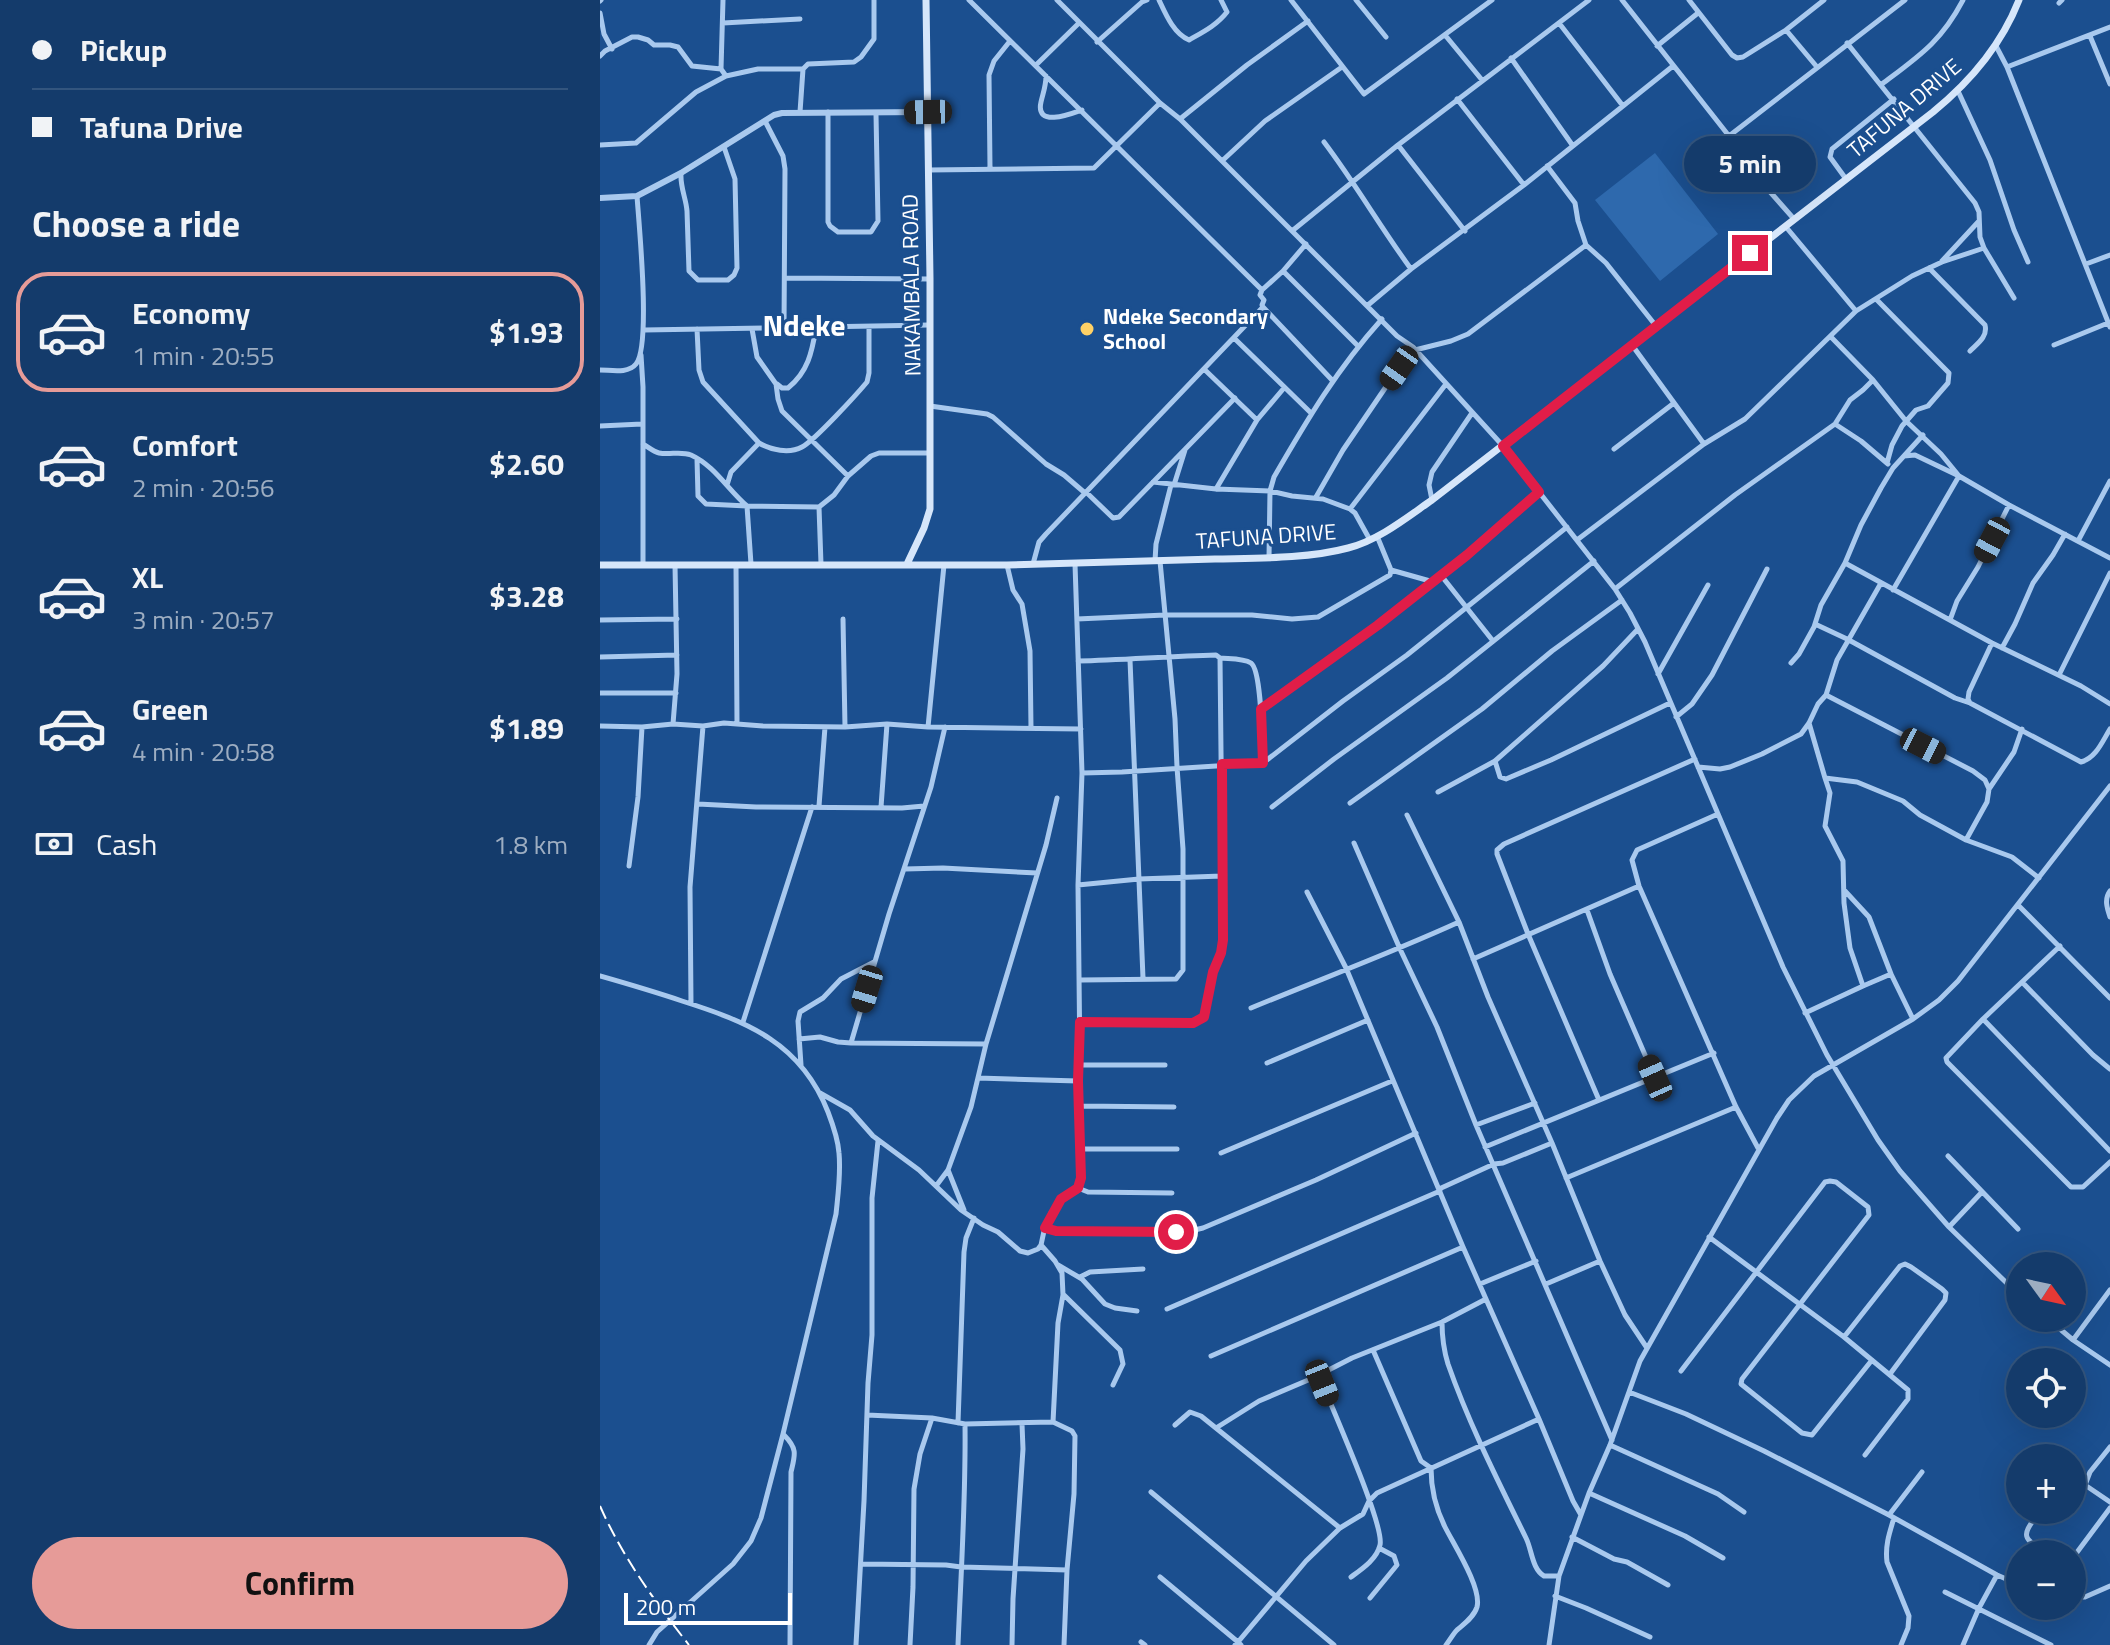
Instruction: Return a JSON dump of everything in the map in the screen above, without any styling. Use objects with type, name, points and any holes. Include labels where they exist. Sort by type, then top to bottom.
[{"type":"main road","name":"NAKAMBALA ROAD","points":[[907,564],[930,509],[926,0]]},
{"type":"main road","name":"TAFUNA DRIVE","points":[[600,565],[1075,564],[1269,558],[1348,549],[1373,538],[1432,500],[1958,91],[1996,46],[2019,0]]},
{"type":"street","points":[[723,0],[721,69],[726,76]]},
{"type":"street","points":[[800,112],[803,69],[808,64],[854,62],[874,39],[874,0]]},
{"type":"street","points":[[969,0],[1262,290]]},
{"type":"street","points":[[1097,42],[1147,0]]},
{"type":"street","points":[[1159,0],[1172,25],[1184,39],[1189,40],[1218,23],[1225,15],[1227,12],[1221,0]]},
{"type":"street","points":[[1291,0],[1364,94],[1492,0]]},
{"type":"street","points":[[1356,0],[1386,37]]},
{"type":"street","points":[[1292,231],[1457,99],[1589,0]]},
{"type":"street","points":[[1622,0],[1764,185],[1794,219]]},
{"type":"street","points":[[1689,0],[1737,58],[1786,30],[1824,0]]},
{"type":"street","points":[[1882,84],[1932,45],[1952,21],[1963,0]]},
{"type":"street","points":[[1060,1],[1097,42],[1180,119],[1397,336],[1414,348],[1503,446],[1615,589],[1638,629],[1783,967],[1833,1064],[1900,1171],[1949,1227],[2006,1282]]},
{"type":"street","points":[[1729,136],[1903,1]]},
{"type":"street","points":[[600,13],[604,34],[612,49]]},
{"type":"street","points":[[1657,46],[1698,13]]},
{"type":"street","points":[[723,23],[800,19]]},
{"type":"street","points":[[1180,119],[1308,21]]},
{"type":"street","points":[[1036,65],[1079,23]]},
{"type":"street","points":[[1559,23],[1623,106]]},
{"type":"street","points":[[2007,67],[2110,27]]},
{"type":"street","points":[[1786,30],[1817,67]]},
{"type":"street","points":[[1445,35],[1482,80]]},
{"type":"street","points":[[2090,36],[2110,84]]},
{"type":"street","points":[[600,56],[632,37],[643,38],[654,45],[678,47],[692,66],[721,69]]},
{"type":"street","points":[[990,168],[989,75],[994,61],[1010,41]]},
{"type":"street","points":[[1847,43],[1975,203],[1984,248],[2014,298]]},
{"type":"street","points":[[1996,46],[2109,325],[2054,345]]},
{"type":"street","points":[[1511,58],[1573,146]]},
{"type":"street","points":[[1368,305],[1673,66]]},
{"type":"street","points":[[1222,161],[1265,121],[1342,67]]},
{"type":"street","points":[[600,145],[636,143],[696,92],[726,76],[758,69],[803,69]]},
{"type":"street","points":[[1046,75],[1041,111],[1054,118],[1082,110]]},
{"type":"street","points":[[1958,91],[1990,160],[2028,262]]},
{"type":"street","points":[[1457,99],[1524,185]]},
{"type":"street","points":[[1846,179],[1830,157],[1832,149],[1894,99]]},
{"type":"street","points":[[928,170],[1094,168],[1160,103]]},
{"type":"street","points":[[828,112],[828,222],[838,232],[871,232],[878,221],[876,114]]},
{"type":"street","points":[[600,198],[637,196],[782,113],[928,112]]},
{"type":"street","points":[[765,121],[783,156],[785,169],[784,328]]},
{"type":"street","points":[[1324,142],[1354,181],[1411,269]]},
{"type":"street","points":[[1398,145],[1465,231]]},
{"type":"street","points":[[681,173],[680,185],[687,211],[689,271],[698,280],[728,280],[737,268],[735,189],[733,170],[724,147]]},
{"type":"street","points":[[1547,166],[1575,203],[1586,245],[1606,263],[1656,326]]},
{"type":"street","points":[[637,196],[644,330],[641,355],[643,564]]},
{"type":"street","points":[[1942,262],[1980,220]]},
{"type":"street","points":[[1785,226],[1856,311]]},
{"type":"street","points":[[1033,564],[1039,542],[1263,307],[1262,290],[1306,244]]},
{"type":"street","points":[[1316,497],[1343,450],[1414,348],[1451,341],[1468,334],[1586,245]]},
{"type":"street","points":[[1577,540],[1704,444],[1745,419],[1856,311],[1912,276],[1984,248]]},
{"type":"street","points":[[2086,264],[2110,255]]},
{"type":"street","points":[[1929,268],[1985,325],[1985,336],[1970,351]]},
{"type":"street","points":[[1283,271],[1358,346]]},
{"type":"street","points":[[785,278],[930,279]]},
{"type":"street","points":[[1876,299],[1949,373],[1948,383],[1928,406],[1916,410],[1906,421],[1896,436],[1887,463]]},
{"type":"street","points":[[1263,307],[1332,380]]},
{"type":"street","points":[[1269,558],[1270,491],[1274,477],[1332,380],[1382,319]]},
{"type":"street","points":[[644,330],[929,325]]},
{"type":"street","points":[[697,329],[699,370],[712,395],[759,443],[770,449],[782,450],[803,447],[867,382],[869,327]]},
{"type":"street","points":[[752,329],[757,357],[776,384],[788,388],[802,373],[812,355],[816,328]]},
{"type":"street","points":[[1831,337],[1959,476]]},
{"type":"street","points":[[1234,338],[1311,413]]},
{"type":"street","points":[[1632,345],[1704,444]]},
{"type":"street","points":[[600,370],[628,370],[641,355]]},
{"type":"street","points":[[1205,370],[1257,420]]},
{"type":"street","points":[[1615,589],[1735,495],[1835,424],[1850,400],[1873,380]]},
{"type":"street","points":[[776,384],[782,411],[848,476]]},
{"type":"street","points":[[1350,509],[1446,384]]},
{"type":"street","points":[[1216,489],[1257,420],[1284,388]]},
{"type":"street","points":[[930,406],[993,417],[1046,464],[1116,518],[1235,398]]},
{"type":"street","points":[[1614,449],[1674,403]]},
{"type":"street","points":[[1432,500],[1429,485],[1432,472],[1472,413]]},
{"type":"street","points":[[600,426],[642,424]]},
{"type":"street","points":[[1835,424],[1893,468]]},
{"type":"street","points":[[1791,663],[1815,624],[1821,605],[1845,563],[1861,525],[1893,468],[1923,435]]},
{"type":"street","points":[[727,485],[731,472],[759,443]]},
{"type":"street","points":[[642,444],[659,453],[686,454],[704,463],[747,506],[751,564]]},
{"type":"street","points":[[1080,980],[1176,979],[1183,970],[1184,877],[1175,719],[1156,544],[1185,449]]},
{"type":"street","points":[[697,459],[698,496],[706,504],[819,507],[871,456],[879,453],[929,453]]},
{"type":"street","points":[[1903,457],[1915,455],[1959,476],[2110,558]]},
{"type":"street","points":[[717,475],[731,472]]},
{"type":"street","points":[[1893,590],[1959,476]]},
{"type":"street","points":[[2078,541],[2110,481]]},
{"type":"street","points":[[1153,482],[1316,497],[1350,509],[1373,538],[1391,570],[1431,581]]},
{"type":"street","points":[[1261,709],[1378,625],[1467,555],[1539,492]]},
{"type":"street","points":[[1950,620],[1957,601],[2009,505]]},
{"type":"street","points":[[819,507],[821,564]]},
{"type":"street","points":[[1082,773],[1263,763],[1567,527]]},
{"type":"street","points":[[2002,648],[2033,583],[2065,534]]},
{"type":"street","points":[[1272,807],[1447,678],[1594,561]]},
{"type":"street","points":[[1845,563],[2110,703]]},
{"type":"street","points":[[736,564],[737,724]]},
{"type":"street","points":[[820,1093],[850,1110],[879,1140],[919,1170],[964,1212],[998,1232],[1020,1251],[1033,1252],[1041,1245],[1045,1228],[1061,1199],[1078,1188],[1082,1168],[1078,1081],[1078,885],[1082,773],[1075,564]]},
{"type":"street","points":[[673,724],[677,655],[675,565]]},
{"type":"street","points":[[928,727],[944,565]]},
{"type":"street","points":[[1007,565],[1013,590],[1022,604],[1030,651],[1031,728]]},
{"type":"street","points":[[1676,717],[1692,704],[1712,675],[1767,569]]},
{"type":"street","points":[[1077,619],[1165,615],[1318,617],[1379,583],[1390,575],[1391,570]]},
{"type":"street","points":[[2059,675],[2110,573]]},
{"type":"street","points":[[1440,574],[1493,641]]},
{"type":"street","points":[[1698,767],[1730,767],[1801,734],[1826,695],[1833,668],[1847,639],[1881,583]]},
{"type":"street","points":[[1658,674],[1708,585]]},
{"type":"street","points":[[1350,803],[1482,709],[1552,651],[1622,600]]},
{"type":"street","points":[[600,620],[677,619]]},
{"type":"street","points":[[843,619],[845,727]]},
{"type":"street","points":[[1815,624],[2081,762],[2093,756],[2110,729]]},
{"type":"street","points":[[1438,792],[1495,761],[1603,666],[1638,629]]},
{"type":"street","points":[[1970,703],[1972,682],[1992,643]]},
{"type":"street","points":[[600,657],[677,655]]},
{"type":"street","points":[[1078,661],[1216,655],[1248,660],[1255,667],[1261,709],[1263,763]]},
{"type":"street","points":[[1080,1022],[1193,1023],[1202,1019],[1223,940],[1220,658]]},
{"type":"street","points":[[1130,660],[1143,979]]},
{"type":"street","points":[[600,693],[676,693]]},
{"type":"street","points":[[1826,695],[1973,771],[1985,780],[1989,789]]},
{"type":"street","points":[[1495,761],[1500,777],[1506,779],[1670,703]]},
{"type":"street","points":[[600,726],[703,726],[724,723],[845,727],[887,724],[1081,729]]},
{"type":"street","points":[[1809,723],[1830,793],[1825,826],[1843,861],[1850,948],[1863,986]]},
{"type":"street","points":[[881,807],[887,724]]},
{"type":"street","points":[[691,1004],[690,887],[703,726]]},
{"type":"street","points":[[629,866],[638,797],[642,727]]},
{"type":"street","points":[[819,806],[825,727]]},
{"type":"street","points":[[851,1043],[931,787],[945,727]]},
{"type":"street","points":[[1966,840],[1987,802],[1989,789],[2010,759],[2022,729]]},
{"type":"street","points":[[1599,1100],[1497,854],[1500,847],[1695,759]]},
{"type":"street","points":[[1825,778],[1857,782],[1903,801],[1920,815],[1966,840],[2012,857],[2039,878]]},
{"type":"street","points":[[1549,1645],[1559,1576],[1647,1348],[1789,1100],[1833,1064],[1913,1019],[1939,1000],[1958,981],[2110,786]]},
{"type":"street","points":[[936,1186],[948,1170],[971,1107],[986,1044],[1057,798]]},
{"type":"street","points":[[698,804],[924,806]]},
{"type":"street","points":[[743,1022],[812,807]]},
{"type":"street","points":[[1718,814],[1637,850],[1632,860],[1639,886],[1736,1107],[1759,1148]]},
{"type":"street","points":[[1407,815],[1459,922],[1600,1261],[1625,1315],[1647,1348]]},
{"type":"street","points":[[1354,843],[1437,1027],[1611,1442],[1718,1494],[1744,1512]]},
{"type":"street","points":[[905,869],[1037,873]]},
{"type":"street","points":[[1078,885],[1222,876]]},
{"type":"street","points":[[1473,959],[1639,886]]},
{"type":"street","points":[[1845,890],[1869,917],[1913,1019]]},
{"type":"street","points":[[2110,891],[2107,896],[2110,917]]},
{"type":"street","points":[[1307,892],[1346,968],[1463,1247],[1581,1515]]},
{"type":"street","points":[[2018,905],[2109,995]]},
{"type":"street","points":[[1587,910],[1610,974],[1655,1078]]},
{"type":"street","points":[[1251,1008],[1400,949],[1459,922]]},
{"type":"street","points":[[2060,946],[1947,1055],[1947,1062],[2071,1187],[2083,1187],[2110,1162]]},
{"type":"street","points":[[801,1065],[800,1012],[823,998],[841,979],[875,962]]},
{"type":"street","points":[[1805,1013],[1891,974]]},
{"type":"street","points":[[600,976],[743,1022],[770,1039],[801,1065],[820,1093],[839,1150],[836,1214],[761,1518],[751,1541],[733,1564],[664,1626],[649,1645]]},
{"type":"street","points":[[2022,982],[2110,1069]]},
{"type":"street","points":[[1983,1019],[2110,1151]]},
{"type":"street","points":[[1267,1063],[1368,1020]]},
{"type":"street","points":[[799,1039],[820,1037],[851,1043],[986,1044]]},
{"type":"street","points":[[1485,1147],[1714,1053]]},
{"type":"street","points":[[1080,1065],[1165,1065]]},
{"type":"street","points":[[978,1078],[1078,1081]]},
{"type":"street","points":[[1221,1153],[1392,1081]]},
{"type":"street","points":[[1476,1125],[1535,1103]]},
{"type":"street","points":[[1080,1106],[1174,1107]]},
{"type":"street","points":[[1566,1178],[1736,1107]]},
{"type":"street","points":[[1045,1228],[1056,1231],[1186,1232],[1203,1228],[1416,1133]]},
{"type":"street","points":[[856,1645],[872,1335],[872,1198],[879,1140]]},
{"type":"street","points":[[1167,1309],[1494,1164],[1552,1143]]},
{"type":"street","points":[[1080,1149],[1177,1149]]},
{"type":"street","points":[[1948,1156],[2018,1229]]},
{"type":"street","points":[[948,1170],[964,1212]]},
{"type":"street","points":[[1681,1371],[1755,1271],[1825,1182],[1830,1181],[1836,1182],[1868,1207],[1869,1215],[1741,1384],[1802,1433],[1812,1435],[1872,1360]]},
{"type":"street","points":[[1078,1188],[1088,1192],[1172,1193]]},
{"type":"street","points":[[1949,1227],[1982,1192]]},
{"type":"street","points":[[958,1645],[966,1468],[962,1423],[964,1252],[974,1218]]},
{"type":"street","points":[[1709,1237],[1844,1337],[1908,1390],[1910,1395],[1865,1455]]},
{"type":"street","points":[[1041,1245],[1062,1273],[1053,1422]]},
{"type":"street","points":[[1211,1356],[1463,1247]]},
{"type":"street","points":[[1480,1284],[1536,1261]]},
{"type":"street","points":[[1546,1284],[1600,1261]]},
{"type":"street","points":[[1057,1264],[1080,1277],[1105,1304],[1137,1311]]},
{"type":"street","points":[[1844,1337],[1900,1266],[1905,1264],[1911,1267],[1942,1289],[1946,1293],[1945,1300],[1890,1374]]},
{"type":"street","points":[[1080,1277],[1090,1272],[1143,1269]]},
{"type":"street","points":[[2073,1340],[2110,1290]]},
{"type":"street","points":[[1063,1295],[1120,1350],[1123,1364],[1113,1385]]},
{"type":"street","points":[[1216,1428],[1259,1401],[1442,1322],[1486,1299]]},
{"type":"street","points":[[1442,1322],[1448,1363],[1481,1445],[1531,1549],[1536,1569],[1544,1576],[1559,1576]]},
{"type":"street","points":[[2064,1332],[2110,1365]]},
{"type":"street","points":[[1373,1350],[1421,1461],[1431,1468]]},
{"type":"street","points":[[1319,1375],[1380,1537],[1379,1548],[1369,1563],[1351,1577]]},
{"type":"street","points":[[1629,1392],[1713,1426],[2006,1579]]},
{"type":"street","points":[[1175,1425],[1190,1412],[1201,1416],[1340,1528]]},
{"type":"street","points":[[867,1415],[932,1418],[962,1423],[1053,1422],[1072,1431],[1075,1436],[1074,1494],[1064,1645]]},
{"type":"street","points":[[910,1645],[914,1489],[920,1454],[932,1418]]},
{"type":"street","points":[[1160,1577],[1238,1644],[1306,1561],[1340,1528],[1363,1514],[1369,1501],[1382,1489],[1539,1419]]},
{"type":"street","points":[[1012,1645],[1022,1424]]},
{"type":"street","points":[[783,1434],[793,1444],[795,1456],[791,1472],[790,1645]]},
{"type":"street","points":[[2086,1482],[2090,1472],[2110,1447]]},
{"type":"street","points":[[1417,1475],[1421,1461]]},
{"type":"street","points":[[1431,1468],[1435,1502],[1444,1526],[1463,1559],[1477,1597],[1477,1607],[1472,1616],[1446,1645]]},
{"type":"street","points":[[1901,1645],[1909,1616],[1887,1562],[1886,1544],[1892,1517],[1922,1472]]},
{"type":"street","points":[[2086,1474],[2090,1472]]},
{"type":"street","points":[[2085,1540],[2110,1505],[2086,1486]]},
{"type":"street","points":[[1151,1492],[1334,1645]]},
{"type":"street","points":[[1589,1493],[1685,1536],[1723,1558]]},
{"type":"street","points":[[1572,1537],[1668,1585]]},
{"type":"street","points":[[1370,1598],[1397,1565],[1394,1556],[1379,1548]]},
{"type":"street","points":[[861,1564],[1067,1570]]},
{"type":"street","points":[[1963,1645],[1997,1575]]},
{"type":"street","points":[[2086,1597],[2110,1586]]},
{"type":"street","points":[[1945,1592],[2051,1645]]},
{"type":"street","points":[[1555,1596],[1650,1637]]},
{"type":"shaded area","points":[[1655,153],[1718,234],[1660,281],[1595,200]]},
{"type":"railway","points":[[600,1506],[640,1578],[689,1645]]},
{"type":"place","name":"Ndeke Secondary School","points":[[1087,329]]},
{"type":"district","name":"Ndeke","points":[[804,325]]},
{"type":"route","points":[[1176,1232],[1056,1231],[1045,1228],[1061,1199],[1078,1188],[1081,1178],[1080,1022],[1193,1023],[1204,1017],[1223,940],[1222,764],[1263,763],[1261,709],[1378,625],[1467,555],[1539,492],[1503,446],[1750,253]]}]
